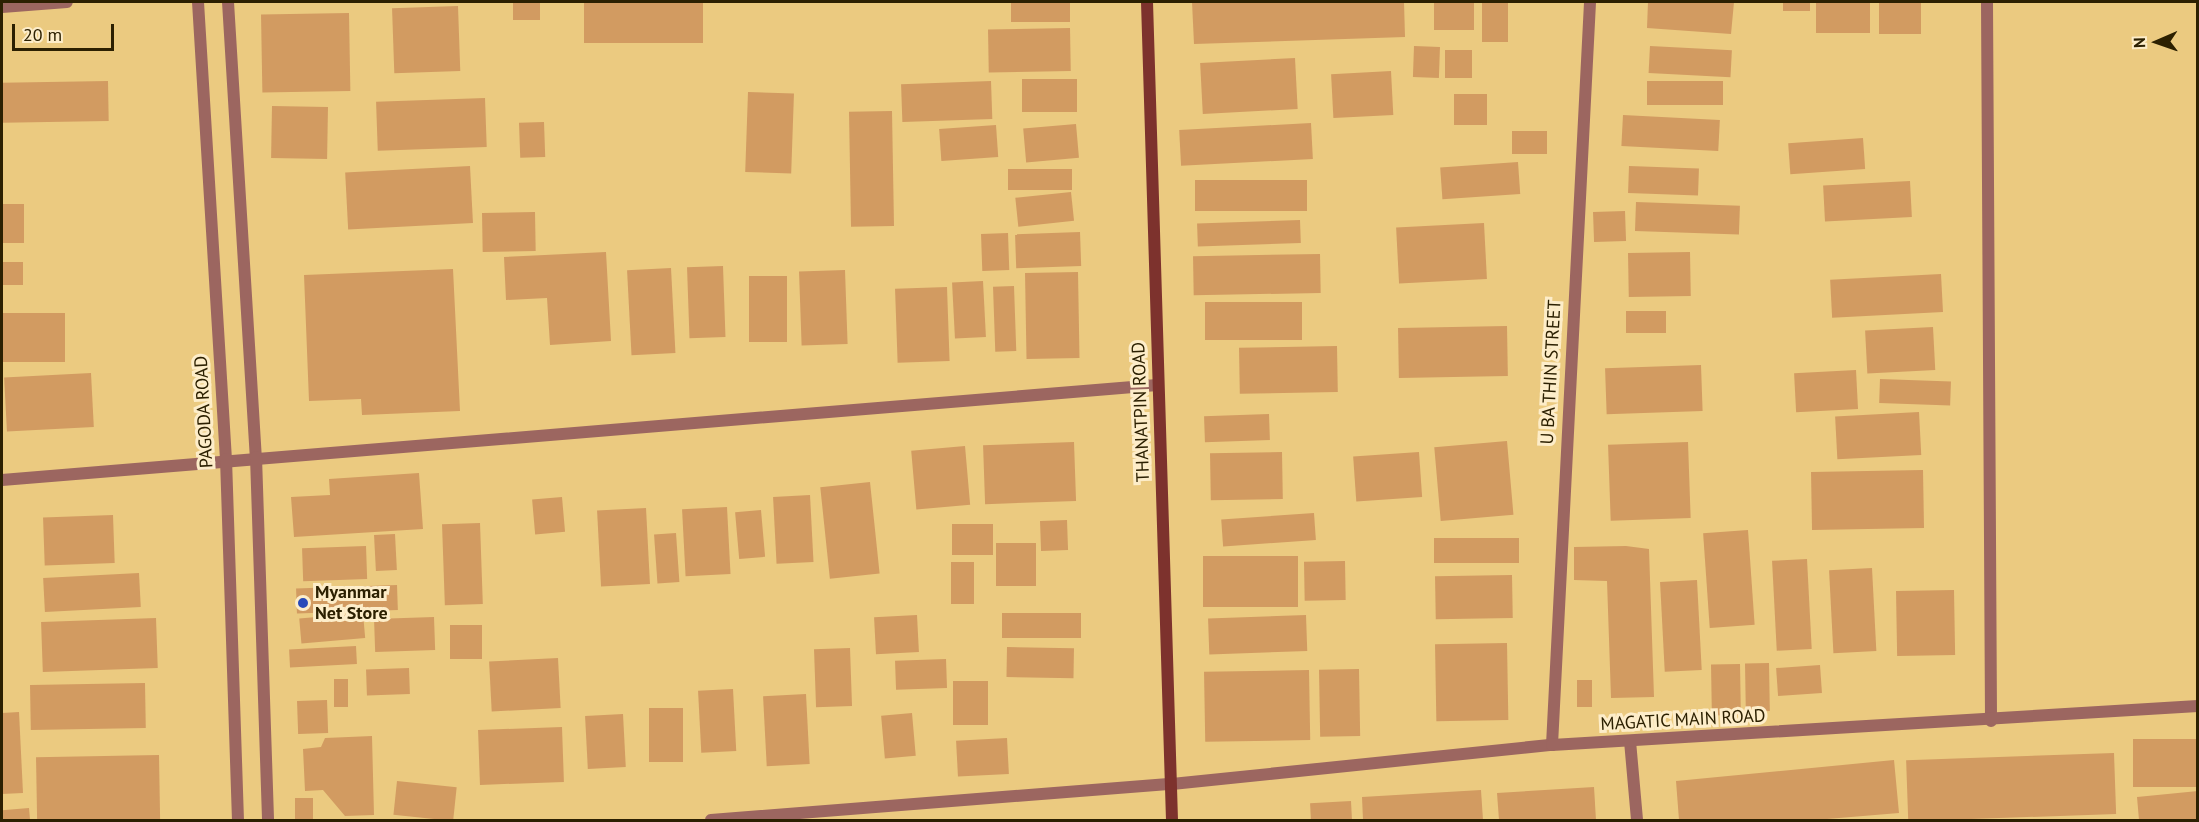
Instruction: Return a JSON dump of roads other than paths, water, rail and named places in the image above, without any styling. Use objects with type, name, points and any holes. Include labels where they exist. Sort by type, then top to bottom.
[{"type":"main road","name":"THANATPIN ROAD","points":[[1148,2],[1157,385],[1172,820]]},
{"type":"street","points":[[2,7],[67,2]]},
{"type":"street","name":"PAGODA ROAD","points":[[198,2],[226,459],[238,820]]},
{"type":"street","points":[[228,2],[256,457],[268,820]]},
{"type":"street","name":"U BA THIN STREET","points":[[1552,745],[1590,2]]},
{"type":"street","points":[[1987,2],[1991,721]]},
{"type":"street","points":[[2,480],[226,459],[1157,385]]},
{"type":"street","name":"MAGATIC MAIN ROAD","points":[[711,820],[1172,784],[1552,745],[1991,721],[2198,706]]},
{"type":"street","points":[[1630,741],[1637,820]]},
{"type":"place","name":"Myanmar Net Store","points":[[303,603]]}]
